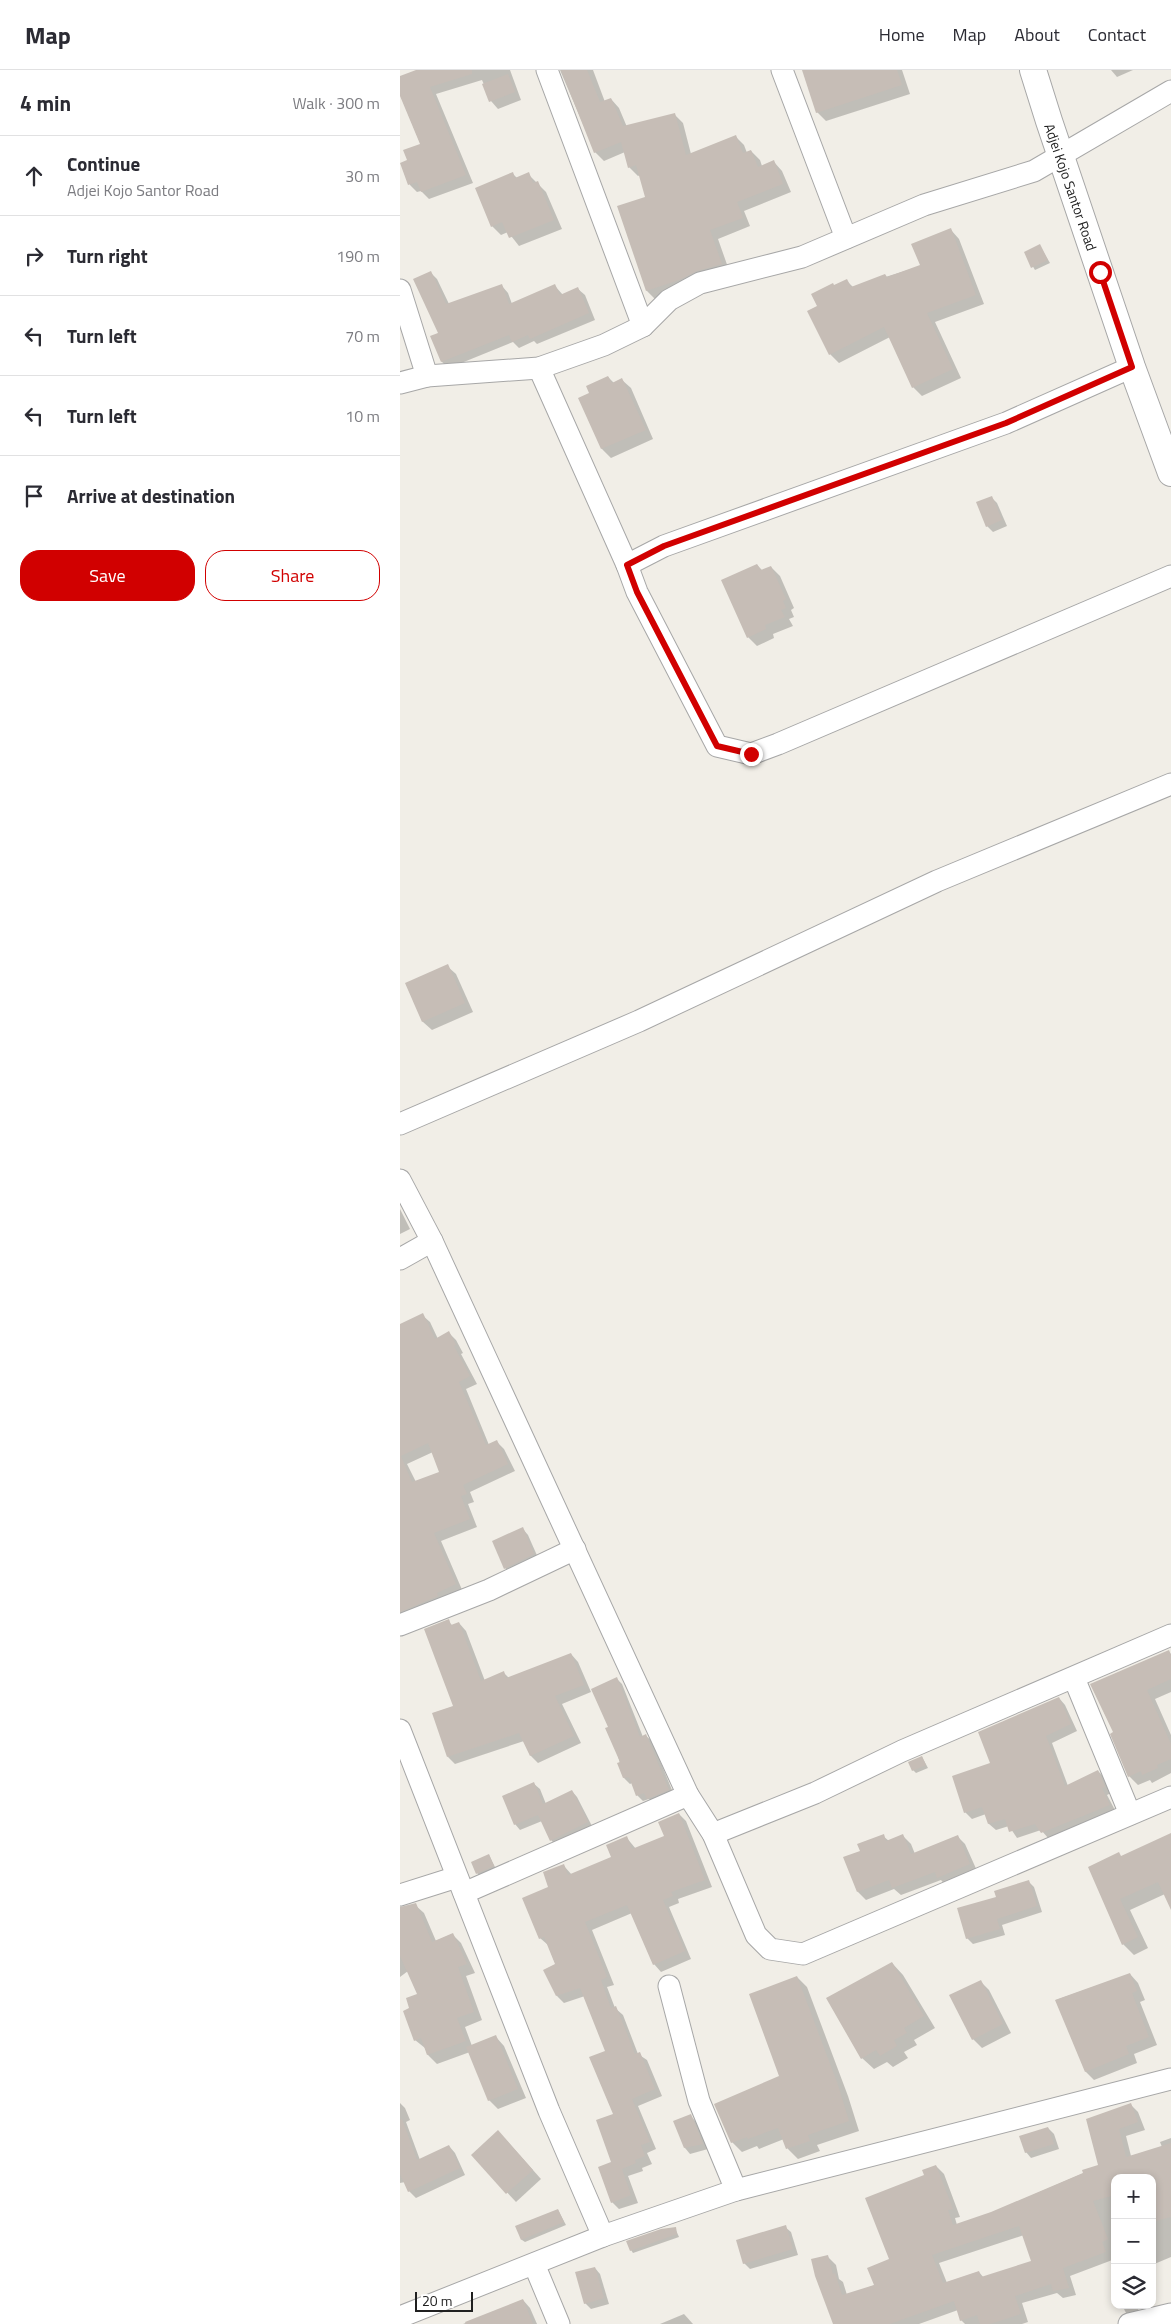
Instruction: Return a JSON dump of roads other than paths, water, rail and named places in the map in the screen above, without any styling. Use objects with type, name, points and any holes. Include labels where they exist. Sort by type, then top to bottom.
[{"type":"street","points":[[547,70],[643,326]]},
{"type":"street","points":[[782,70],[846,238]]},
{"type":"street","name":"Adjei Kojo Santor Road","points":[[1034,70],[1132,367],[1171,473]]},
{"type":"street","points":[[400,383],[427,376],[538,368],[604,345],[643,326],[669,300],[700,282],[802,257],[924,205],[1034,171],[1171,91]]},
{"type":"street","points":[[400,290],[427,376]]},
{"type":"street","points":[[627,565],[664,546],[1006,423],[1132,367]]},
{"type":"street","points":[[538,368],[627,565],[637,592],[717,746],[751,754],[778,744],[1171,576]]},
{"type":"street","points":[[400,1124],[639,1021],[937,881],[1171,784]]},
{"type":"street","points":[[400,1180],[432,1241],[688,1795],[713,1834],[756,1935],[770,1949],[802,1954],[1171,1798]]},
{"type":"street","points":[[400,1259],[432,1241]]},
{"type":"street","points":[[400,1625],[489,1590],[575,1549]]},
{"type":"street","points":[[713,1834],[815,1792],[902,1751],[1171,1635]]},
{"type":"street","points":[[1074,1678],[1130,1814]]},
{"type":"street","points":[[400,1730],[549,2111],[603,2236]]},
{"type":"street","points":[[400,1895],[461,1885],[688,1795]]},
{"type":"street","points":[[669,1986],[699,2101],[736,2190]]},
{"type":"street","points":[[400,2317],[603,2236],[736,2190],[1171,2079]]},
{"type":"street","points":[[534,2264],[559,2324]]},
{"type":"street","points":[[1129,2324],[1171,2314]]}]
